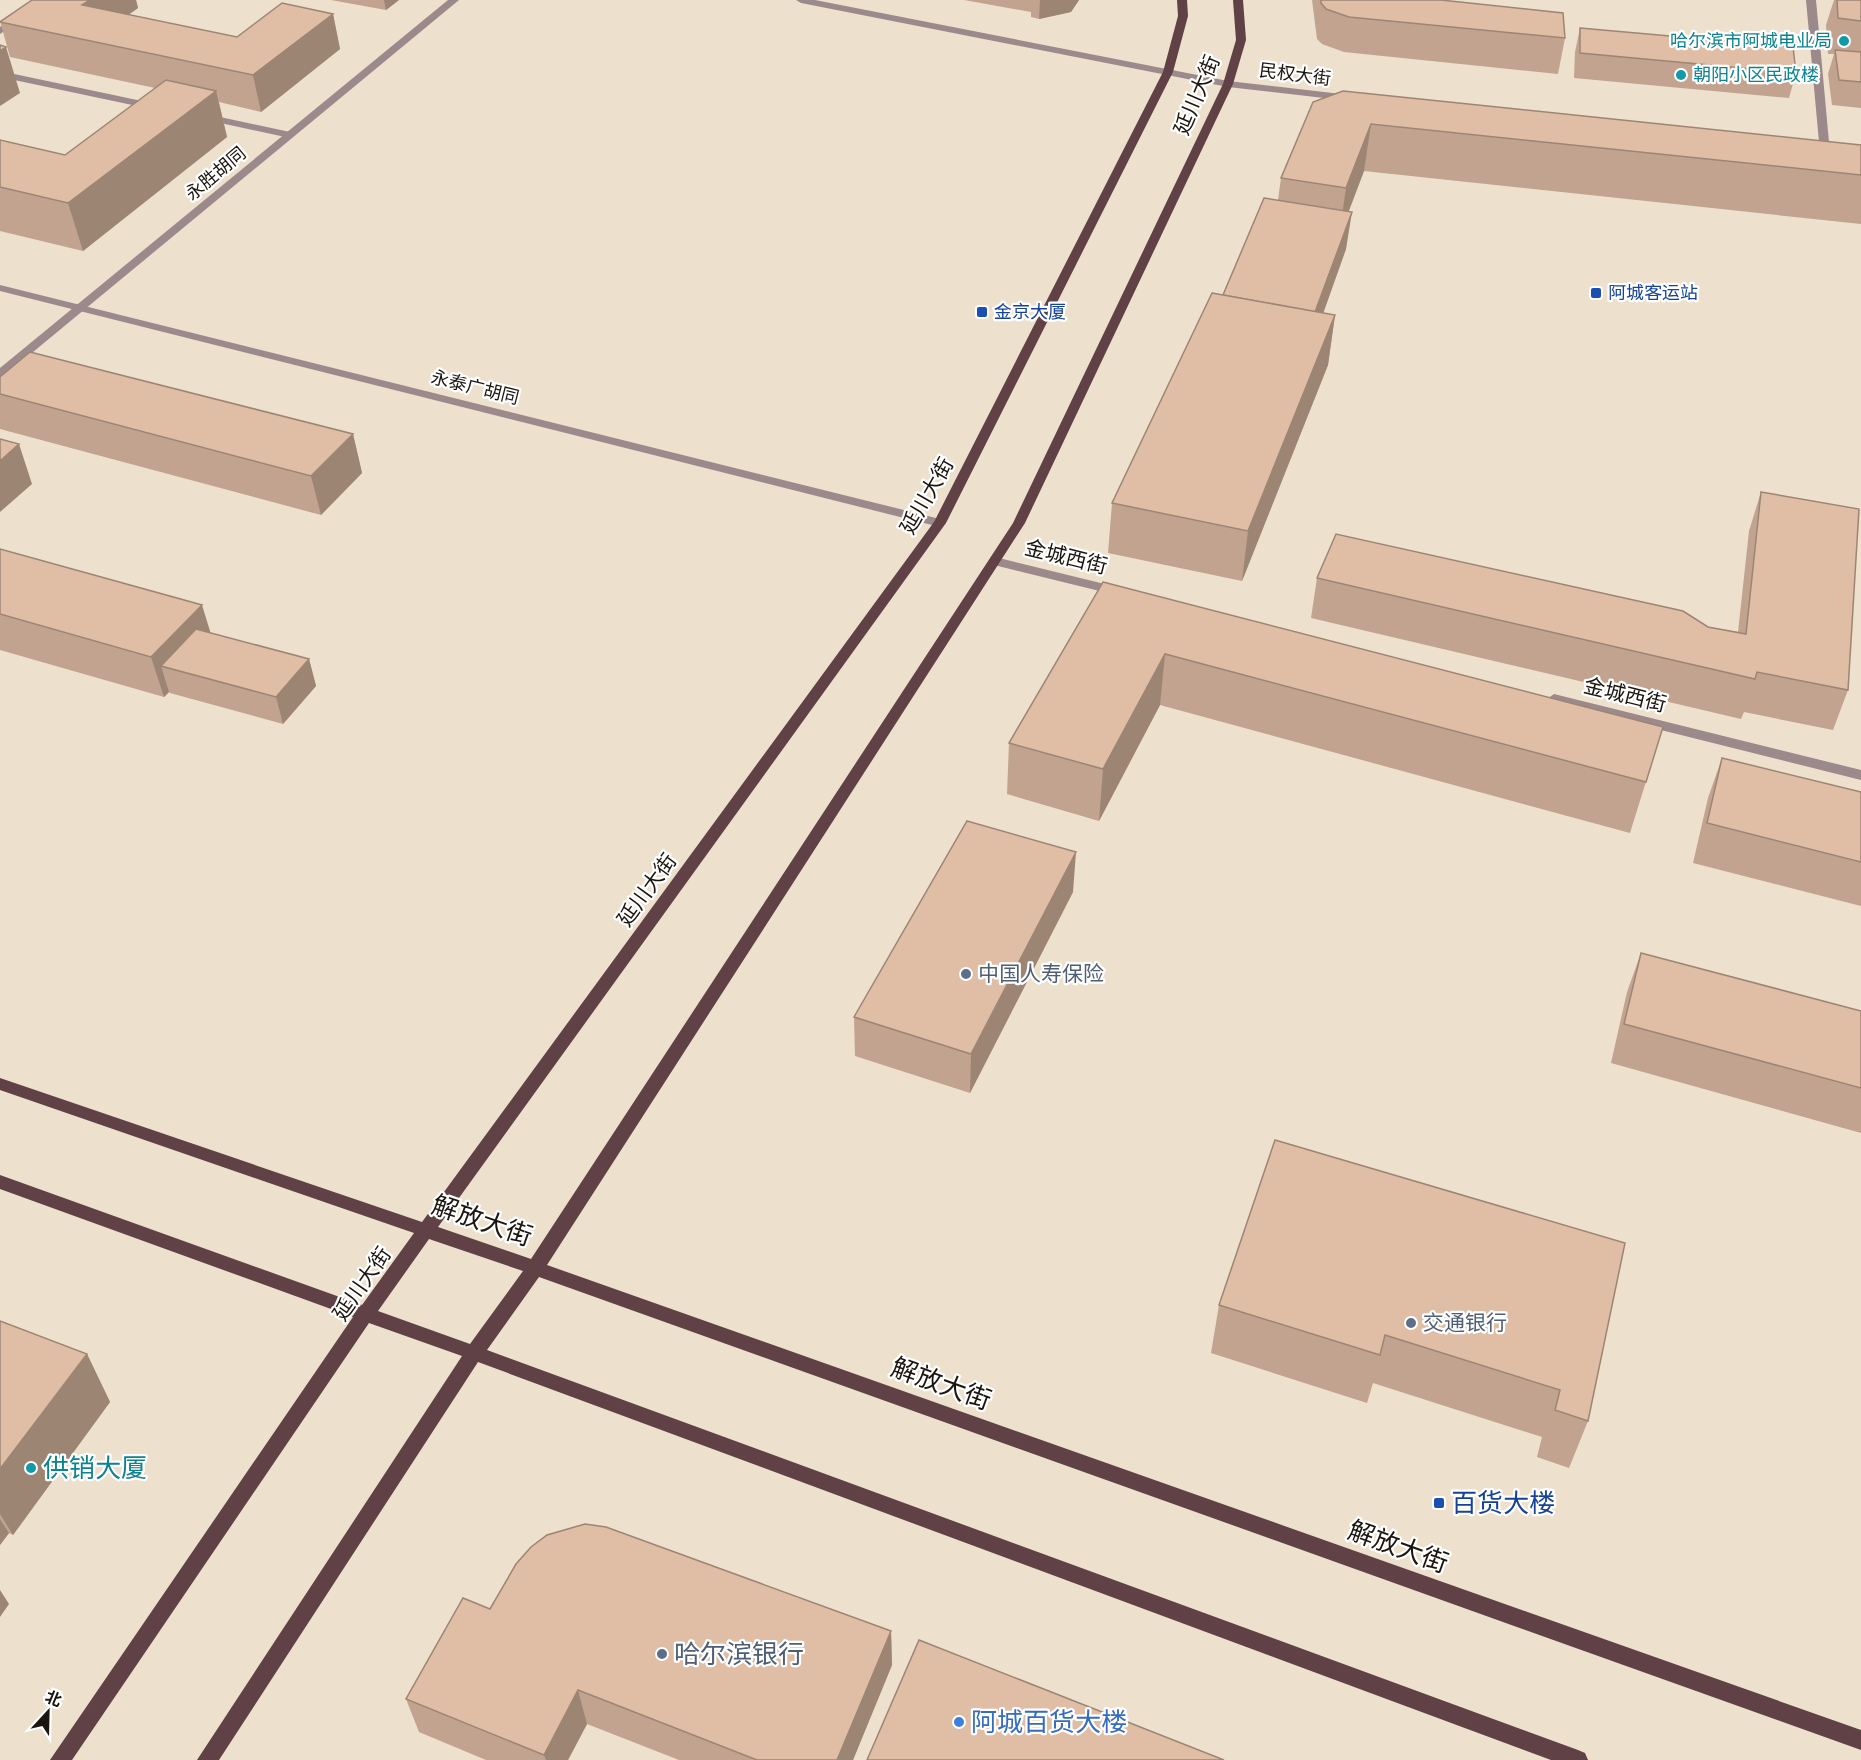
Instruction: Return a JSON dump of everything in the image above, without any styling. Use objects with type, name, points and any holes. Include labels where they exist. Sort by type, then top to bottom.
[{"type":"main road","name":"延川大街","points":[[60,1760],[365,1314],[940,522],[1168,72],[1183,16],[1182,0]]},
{"type":"main road","name":"延川大街","points":[[207,1760],[474,1353],[535,1268],[1019,523],[1228,84],[1241,40],[1238,0]]},
{"type":"main road","name":"解放大街","points":[[0,1084],[535,1268],[1861,1740]]},
{"type":"main road","points":[[0,1182],[474,1353],[1578,1760]]},
{"type":"street","points":[[0,31],[46,0]]},
{"type":"street","name":"永胜胡同","points":[[0,374],[454,0]]},
{"type":"street","name":"民权大街","points":[[801,0],[1228,84],[1357,99]]},
{"type":"street","points":[[1811,0],[1824,153]]},
{"type":"street","points":[[0,74],[163,108]]},
{"type":"street","points":[[197,115],[290,135]]},
{"type":"street","name":"永泰广胡同","points":[[0,288],[940,522]]},
{"type":"street","name":"金城西街","points":[[995,561],[1133,595]]},
{"type":"street","name":"金城西街","points":[[1538,695],[1861,775]]},
{"type":"building","points":[[32,0],[90,0],[82,5],[237,37],[282,3],[333,14],[253,75],[0,22]]},
{"type":"building","points":[[1321,0],[1441,0],[1563,13],[1565,38],[1349,17],[1326,9]]},
{"type":"building","points":[[1837,0],[1861,0],[1861,21],[1838,18]]},
{"type":"building","points":[[1580,28],[1793,47],[1796,73],[1580,53]]},
{"type":"building","points":[[1835,50],[1861,52],[1861,82],[1839,80]]},
{"type":"building","points":[[166,80],[216,91],[68,203],[0,187],[0,140],[65,155]]},
{"type":"building","points":[[1343,91],[1861,145],[1861,175],[1371,124],[1346,188],[1281,178],[1313,102]]},
{"type":"building","points":[[1264,198],[1352,212],[1315,312],[1223,295]]},
{"type":"building","points":[[1212,293],[1335,315],[1248,531],[1112,503]]},
{"type":"building","points":[[30,352],[353,434],[311,476],[0,394],[0,377]]},
{"type":"building","points":[[0,439],[19,444],[0,461]]},
{"type":"building","points":[[1761,492],[1859,509],[1848,690],[1757,672],[1755,679],[1317,578],[1336,534],[1683,611],[1708,627],[1746,634]]},
{"type":"building","points":[[0,549],[202,605],[151,657],[0,614]]},
{"type":"building","points":[[1103,582],[1663,727],[1646,782],[1165,654],[1103,769],[1009,743]]},
{"type":"building","points":[[196,629],[309,659],[276,697],[161,666]]},
{"type":"building","points":[[1722,758],[1861,792],[1861,862],[1707,823]]},
{"type":"building","name":"中国人寿保险","points":[[967,821],[1076,852],[971,1054],[854,1017]]},
{"type":"building","points":[[1641,953],[1861,1011],[1861,1088],[1624,1024]]},
{"type":"building","name":"交通银行","points":[[1275,1140],[1625,1243],[1588,1421],[1555,1410],[1560,1390],[1385,1335],[1380,1355],[1219,1305]]},
{"type":"building","points":[[0,1321],[87,1354],[0,1469]]},
{"type":"building","name":"哈尔滨银行","points":[[585,1524],[606,1527],[891,1631],[837,1760],[757,1760],[578,1690],[544,1755],[406,1699],[463,1598],[490,1609],[516,1564],[531,1547],[547,1535]]},
{"type":"building","points":[[919,1640],[1224,1760],[867,1760]]},
{"type":"place","name":"哈尔滨市阿城电业局","points":[[1844,41]]},
{"type":"place","name":"朝阳小区民政楼","points":[[1681,75]]},
{"type":"place","name":"阿城客运站","points":[[1596,293]]},
{"type":"place","name":"金京大厦","points":[[982,312]]},
{"type":"place","name":"中国人寿保险","points":[[966,974]]},
{"type":"place","name":"交通银行","points":[[1411,1323]]},
{"type":"place","name":"供销大厦","points":[[31,1468]]},
{"type":"place","name":"百货大楼","points":[[1439,1503]]},
{"type":"place","name":"哈尔滨银行","points":[[662,1654]]},
{"type":"place","name":"阿城百货大楼","points":[[959,1722]]}]
